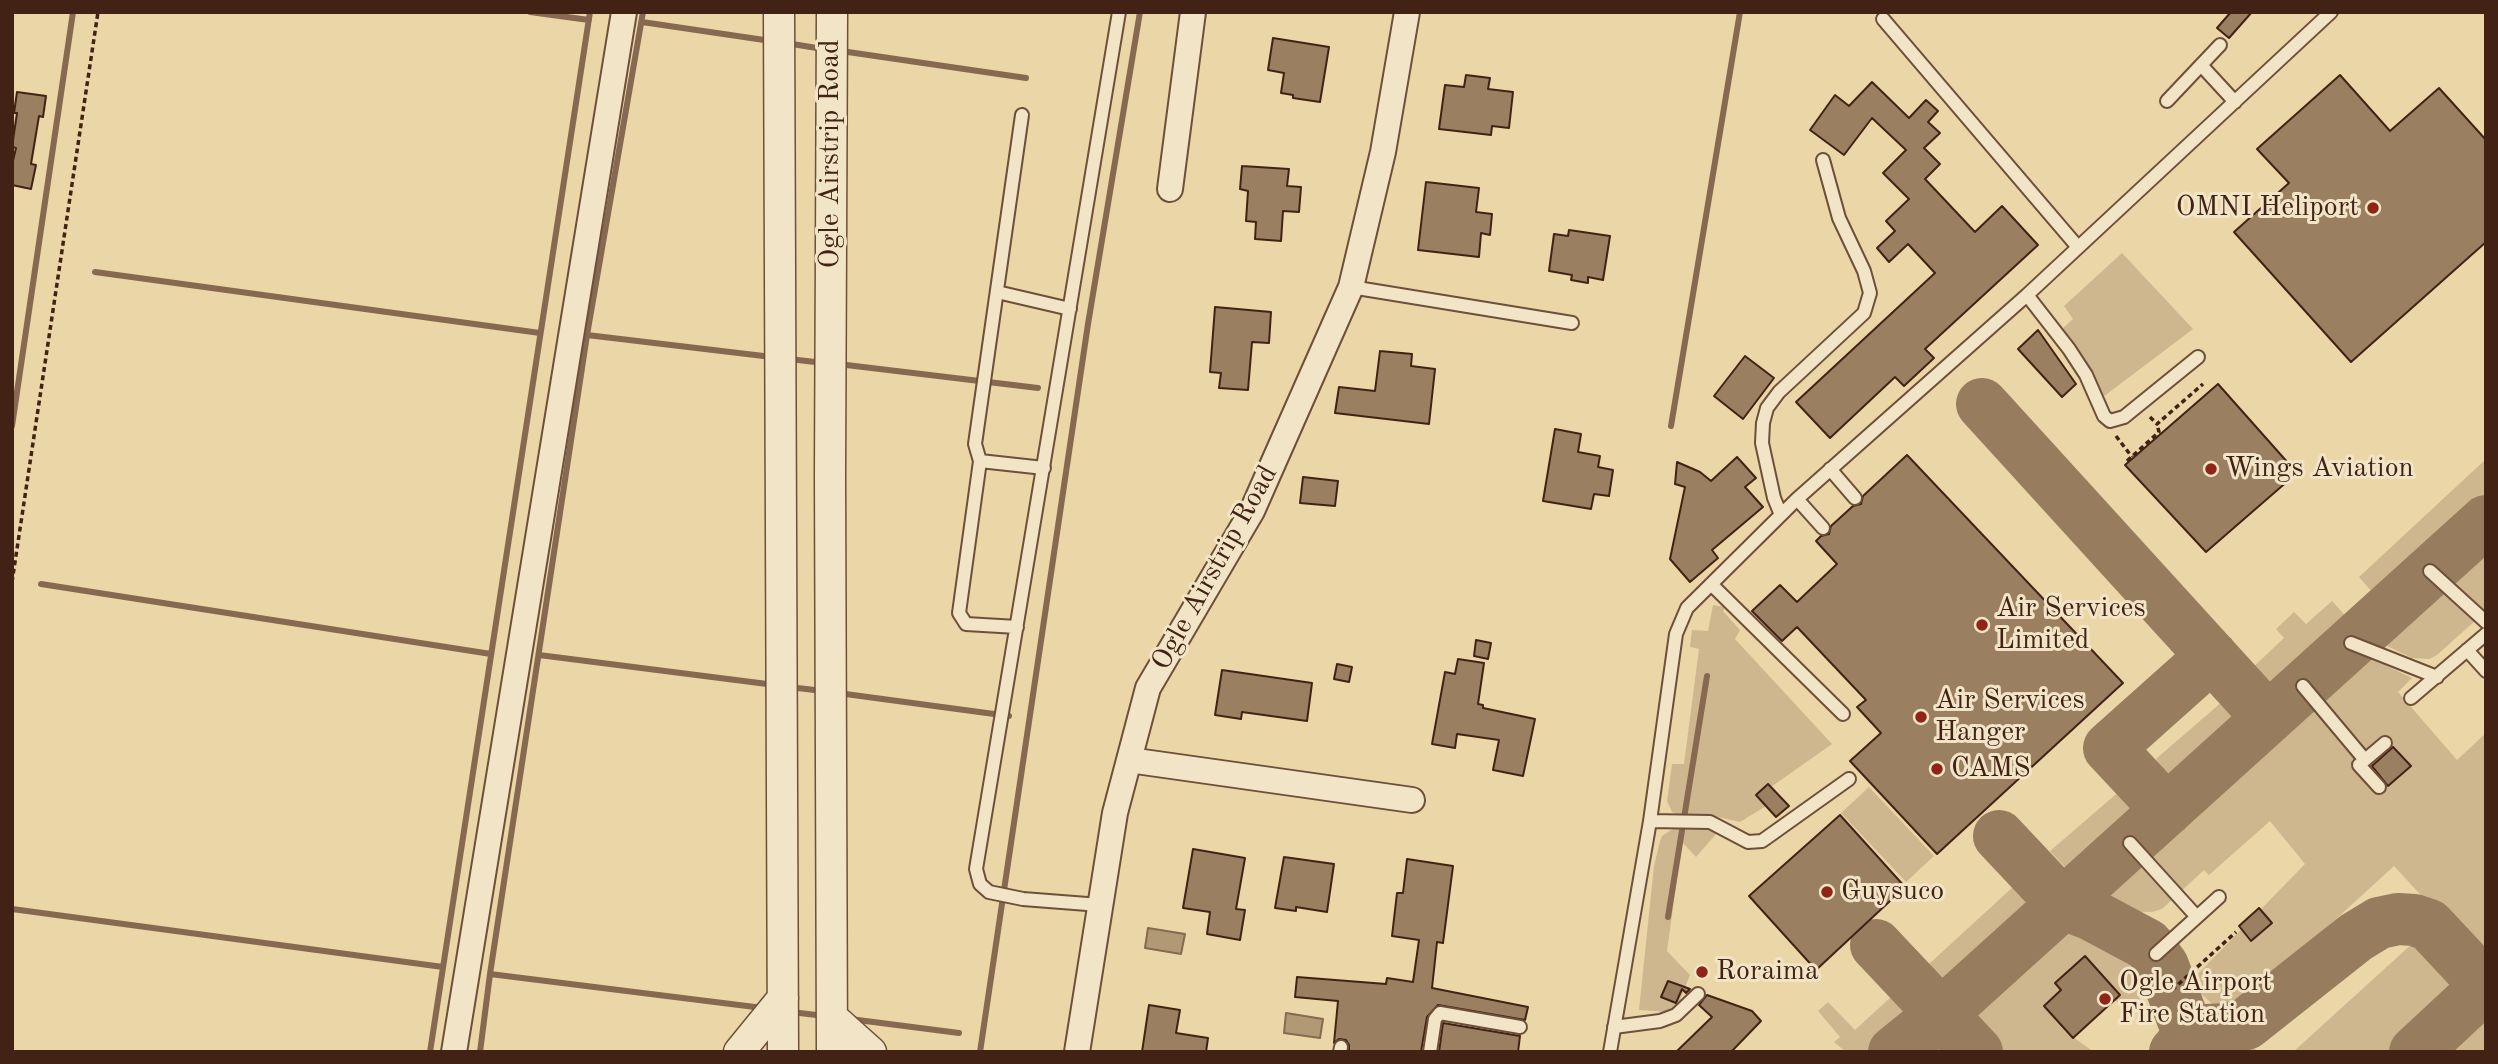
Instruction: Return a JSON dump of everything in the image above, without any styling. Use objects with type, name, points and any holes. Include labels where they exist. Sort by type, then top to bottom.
[{"type":"street","points":[[454,1052],[624,12]]},
{"type":"street","name":"Ogle Airstrip Road","points":[[779,12],[783,1052]]},
{"type":"street","name":"Ogle Airstrip Road","points":[[832,12],[832,1052]]},
{"type":"street","points":[[1170,188],[1193,12]]},
{"type":"street","name":"Ogle Airstrip Road","points":[[1077,1052],[1115,813],[1148,688],[1252,511],[1351,287],[1383,152],[1408,12]]},
{"type":"street","points":[[1129,760],[1412,800]]},
{"type":"street","points":[[739,1052],[783,998]]},
{"type":"street","points":[[832,1017],[871,1052]]},
{"type":"lane","points":[[1100,905],[1023,899],[989,892],[980,884],[976,869],[1119,12]]},
{"type":"lane","points":[[1610,1052],[1650,821],[1676,634],[1687,608],[1797,499],[2027,295],[2331,12]]},
{"type":"lane","points":[[1883,19],[2077,246]]},
{"type":"lane","points":[[2166,101],[2220,45]]},
{"type":"lane","points":[[2201,65],[2235,102]]},
{"type":"lane","points":[[1017,627],[966,624],[959,613],[980,461],[975,444],[1022,115]]},
{"type":"lane","points":[[1781,515],[1774,498],[1762,443],[1767,408],[1779,392],[1864,313],[1870,293],[1864,271],[1839,218],[1823,160]]},
{"type":"lane","points":[[1351,287],[1572,323]]},
{"type":"lane","points":[[997,292],[1070,309]]},
{"type":"lane","points":[[2027,295],[2087,375],[2105,416],[2110,421],[2117,420],[2139,405],[2198,357]]},
{"type":"lane","points":[[980,461],[1044,468]]},
{"type":"lane","points":[[1830,469],[1855,498]]},
{"type":"lane","points":[[1797,499],[1824,528]]},
{"type":"lane","points":[[2430,571],[2486,622]]},
{"type":"lane","points":[[1711,583],[1843,714]]},
{"type":"lane","points":[[2411,698],[2486,634]]},
{"type":"lane","points":[[2351,643],[2437,677]]},
{"type":"lane","points":[[2467,650],[2486,671]]},
{"type":"lane","points":[[2303,687],[2365,760]]},
{"type":"lane","points":[[2379,787],[2359,765],[2385,743]]},
{"type":"lane","points":[[1650,821],[1696,821],[1721,826],[1748,842],[1762,841],[1849,779]]},
{"type":"lane","points":[[2130,843],[2197,918]]},
{"type":"lane","points":[[2157,954],[2219,897]]},
{"type":"lane","points":[[1614,1027],[1660,1021],[1676,1015],[1698,994]]},
{"type":"lane","points":[[1430,1052],[1435,1018],[1440,1013],[1520,1027]]},
{"type":"path","points":[[12,582],[98,12]]},
{"type":"path","points":[[2157,424],[2203,384]]},
{"type":"path","points":[[2127,461],[2159,432],[2157,424],[2139,405]]},
{"type":"path","points":[[2117,420],[2116,437],[2132,457]]},
{"type":"path","points":[[2172,990],[2236,932]]},
{"type":"shaded area","points":[[2122,253],[2193,329],[2103,397],[2063,328],[2073,319],[2064,306]]},
{"type":"shaded area","points":[[2486,459],[2486,503],[2379,600],[2359,577]]},
{"type":"shaded area","points":[[2486,545],[2486,611],[2429,659],[2412,658],[2379,642],[2378,635],[2382,631],[2474,548]]},
{"type":"shaded area","points":[[2332,601],[2354,625],[2271,699],[2247,673],[2284,638],[2276,629],[2294,612],[2306,624]]},
{"type":"shaded area","points":[[1713,605],[1725,607],[1723,611],[1740,630],[1735,639],[1832,744],[1771,787],[1768,784],[1756,795],[1766,806],[1740,822],[1718,817],[1681,816],[1672,812],[1667,801],[1672,764],[1684,764],[1699,649],[1690,647],[1692,630],[1708,631]]},
{"type":"shaded area","points":[[2364,655],[2412,678],[2398,692],[2457,760],[2486,733],[2486,960],[2470,955],[2441,917],[2394,866],[2228,1018],[2189,983],[2305,864],[2270,821],[2209,875],[2204,870],[2162,909],[2152,912],[2110,911],[2096,901],[2097,892],[2347,663]]},
{"type":"shaded area","points":[[2223,701],[2237,702],[2243,708],[2245,721],[2241,729],[2181,782],[2173,785],[2160,782],[2154,770],[2157,758]]},
{"type":"shaded area","points":[[1869,787],[1934,856],[1906,882],[1841,813]]},
{"type":"shaded area","points":[[2122,789],[2141,795],[2146,808],[2141,821],[2076,879],[2050,851]]},
{"type":"shaded area","points":[[1705,827],[1717,833],[1696,857],[1682,842],[1667,951],[1690,975],[1677,1008],[1668,1012],[1639,1010],[1654,866],[1660,841],[1662,836],[1674,828]]},
{"type":"shaded area","points":[[2024,883],[2043,902],[2042,913],[1951,992],[1929,964],[2014,886]]},
{"type":"shaded area","points":[[2079,919],[2087,922],[2110,943],[2139,957],[2147,966],[2149,986],[2129,1013],[2115,1000],[2073,1037],[2094,1052],[2001,1052],[1975,1024],[1972,1016],[1977,999],[2064,923]]},
{"type":"shaded area","points":[[1148,928],[1185,934],[1181,954],[1145,948]]},
{"type":"shaded area","points":[[2419,942],[2436,949],[2459,979],[2461,992],[2453,1008],[2403,1052],[2293,1052],[2413,943]]},
{"type":"shaded area","points":[[1904,985],[1931,1012],[1892,1047],[1884,1052],[1846,1052],[1834,1042],[1840,1037],[1818,1011],[1828,1002],[1855,1030]]},
{"type":"shaded area","points":[[2486,1005],[2486,1052],[2434,1052]]},
{"type":"shaded area","points":[[1286,1013],[1323,1019],[1320,1038],[1284,1033]]},
{"type":"shaded area","points":[[1948,1035],[1957,1039],[1969,1052],[1924,1052]]},
{"type":"shaded area","points":[[2248,1040],[2258,1052],[2196,1052],[2209,1043]]},
{"type":"building","points":[[2231,12],[2252,12],[2229,38],[2217,28]]},
{"type":"building","points":[[1273,38],[1329,47],[1320,102],[1293,98],[1293,95],[1281,93],[1284,73],[1268,70]]},
{"type":"building","points":[[1466,75],[1490,78],[1488,89],[1513,92],[1509,128],[1492,126],[1491,135],[1439,129],[1445,85],[1464,87]]},
{"type":"building","name":"OMNI Heliport","points":[[2340,75],[2390,131],[2439,88],[2486,140],[2486,242],[2351,362],[2234,232],[2289,183],[2257,149]]},
{"type":"building","points":[[1872,82],[1909,118],[1926,100],[1938,111],[1928,122],[1940,133],[1924,148],[1940,164],[1925,179],[1975,232],[2002,206],[2038,245],[1925,349],[1934,358],[1904,386],[1895,377],[1830,438],[1796,402],[1935,273],[1908,244],[1889,262],[1877,248],[1895,231],[1886,221],[1909,199],[1883,173],[1906,150],[1872,118],[1844,155],[1810,130],[1835,95],[1849,106]]},
{"type":"building","points":[[17,92],[46,96],[43,117],[39,116],[31,164],[36,165],[31,189],[12,185]]},
{"type":"building","points":[[1242,166],[1289,169],[1287,186],[1301,187],[1299,212],[1283,211],[1281,241],[1255,239],[1256,222],[1246,221],[1248,191],[1240,189]]},
{"type":"building","points":[[1426,182],[1479,188],[1476,212],[1492,214],[1490,235],[1481,233],[1479,257],[1418,250]]},
{"type":"building","points":[[1569,230],[1610,236],[1603,280],[1588,277],[1588,283],[1571,280],[1572,275],[1549,271],[1554,234],[1568,236]]},
{"type":"building","points":[[1215,307],[1271,312],[1269,343],[1252,342],[1248,390],[1219,388],[1221,373],[1210,372]]},
{"type":"building","points":[[2038,330],[2076,384],[2062,397],[2018,349]]},
{"type":"building","points":[[1380,351],[1412,354],[1411,366],[1435,369],[1429,424],[1335,413],[1339,387],[1375,391]]},
{"type":"building","points":[[1745,356],[1774,378],[1743,419],[1714,396]]},
{"type":"building","name":"Wings Aviation","points":[[2218,384],[2297,473],[2206,552],[2125,465]]},
{"type":"building","points":[[1555,429],[1581,434],[1578,452],[1600,456],[1598,467],[1613,470],[1609,496],[1594,494],[1591,509],[1543,501]]},
{"type":"building","points":[[1907,455],[2123,683],[1937,854],[1850,761],[1881,733],[1857,707],[1866,700],[1797,627],[1782,641],[1752,611],[1780,585],[1797,602],[1837,564],[1816,541],[1829,534],[1831,526],[1853,506],[1861,504],[1863,496]]},
{"type":"building","points":[[1737,457],[1756,478],[1745,487],[1763,507],[1712,550],[1718,558],[1690,582],[1670,559],[1685,487],[1675,484],[1677,462],[1700,472],[1711,481]]},
{"type":"building","points":[[1303,477],[1338,481],[1335,506],[1300,503]]},
{"type":"building","points":[[1476,640],[1491,643],[1488,659],[1474,656]]},
{"type":"building","points":[[1458,659],[1484,663],[1478,704],[1483,705],[1483,708],[1535,719],[1523,776],[1493,770],[1499,740],[1457,734],[1455,748],[1432,744],[1445,672],[1455,674]]},
{"type":"building","points":[[1337,664],[1352,667],[1349,682],[1334,679]]},
{"type":"building","points":[[1222,670],[1312,683],[1307,721],[1242,712],[1241,719],[1215,715]]},
{"type":"building","points":[[2393,747],[2411,766],[2388,786],[2372,766]]},
{"type":"building","points":[[1768,784],[1789,806],[1776,817],[1756,795]]},
{"type":"building","name":"Guysuco","points":[[1840,815],[1905,887],[1816,970],[1749,896]]},
{"type":"building","points":[[1193,849],[1245,858],[1236,909],[1245,910],[1240,940],[1207,934],[1210,912],[1183,908]]},
{"type":"building","points":[[1284,857],[1334,864],[1327,912],[1296,907],[1296,911],[1275,908]]},
{"type":"building","points":[[1407,859],[1453,866],[1443,943],[1437,942],[1432,988],[1528,1007],[1525,1020],[1438,1005],[1427,1017],[1421,1052],[1349,1052],[1346,1040],[1339,1039],[1334,1043],[1338,1001],[1295,997],[1297,977],[1386,984],[1387,978],[1413,982],[1419,940],[1392,936],[1397,893],[1403,893]]},
{"type":"building","points":[[2259,908],[2272,923],[2251,941],[2239,926]]},
{"type":"building","points":[[2085,956],[2120,995],[2073,1038],[2044,1006],[2061,990],[2055,983]]},
{"type":"building","points":[[1668,981],[1690,989],[1686,993],[1682,989],[1676,1003],[1661,997]]},
{"type":"building","points":[[1707,995],[1752,1011],[1761,1021],[1731,1052],[1676,1052],[1712,1017],[1699,1005]]},
{"type":"building","points":[[1149,1005],[1180,1010],[1176,1033],[1208,1038],[1206,1052],[1142,1052]]},
{"type":"building","points":[[1443,1023],[1520,1036],[1518,1052],[1439,1052]]},
{"type":"waterway","points":[[12,426],[73,12]]},
{"type":"waterway","points":[[530,12],[589,20]]},
{"type":"waterway","points":[[430,1052],[590,12]]},
{"type":"waterway","points":[[480,1052],[587,335],[643,12]]},
{"type":"waterway","points":[[980,1052],[1088,324],[1140,12]]},
{"type":"waterway","points":[[1671,426],[1740,12]]},
{"type":"waterway","points":[[642,22],[771,41]]},
{"type":"waterway","points":[[786,43],[823,49]]},
{"type":"waterway","points":[[841,51],[1026,78]]},
{"type":"waterway","points":[[95,272],[540,333]]},
{"type":"waterway","points":[[587,335],[772,357]]},
{"type":"waterway","points":[[789,359],[824,363]]},
{"type":"waterway","points":[[838,364],[1038,388]]},
{"type":"waterway","points":[[41,584],[491,654]]},
{"type":"waterway","points":[[539,655],[775,685]]},
{"type":"waterway","points":[[1668,917],[1707,676]]},
{"type":"waterway","points":[[789,687],[823,691]]},
{"type":"waterway","points":[[838,693],[1009,716]]},
{"type":"waterway","points":[[12,909],[443,967]]},
{"type":"waterway","points":[[490,974],[763,1008]]},
{"type":"waterway","points":[[791,1012],[825,1016]]},
{"type":"waterway","points":[[850,1019],[959,1033]]},
{"type":"taxiway","points":[[1982,404],[2268,718]]},
{"type":"taxiway","points":[[1894,1052],[1941,1014],[2486,521]]},
{"type":"taxiway","points":[[2167,810],[2109,748],[2212,656]]},
{"type":"taxiway","points":[[1999,836],[2063,904],[2090,914],[2148,945],[2163,966],[2189,1036]]},
{"type":"taxiway","points":[[2175,1052],[2189,1036],[2206,1030],[2246,1024],[2356,937],[2379,923],[2398,919],[2429,925],[2486,986]]},
{"type":"taxiway","points":[[1876,945],[1977,1052]]},
{"type":"taxiway","points":[[2415,1052],[2486,986]]},
{"type":"place","name":"OMNI Heliport","points":[[2373,208]]},
{"type":"place","name":"Wings Aviation","points":[[2211,469]]},
{"type":"place","name":"Air Services Limited","points":[[1982,625]]},
{"type":"place","name":"Air Services Hanger","points":[[1921,717]]},
{"type":"place","name":"CAMS","points":[[1937,769]]},
{"type":"place","name":"Guysuco","points":[[1827,892]]},
{"type":"place","name":"Roraima","points":[[1702,972]]},
{"type":"place","name":"Ogle Airport Fire Station","points":[[2105,999]]}]
